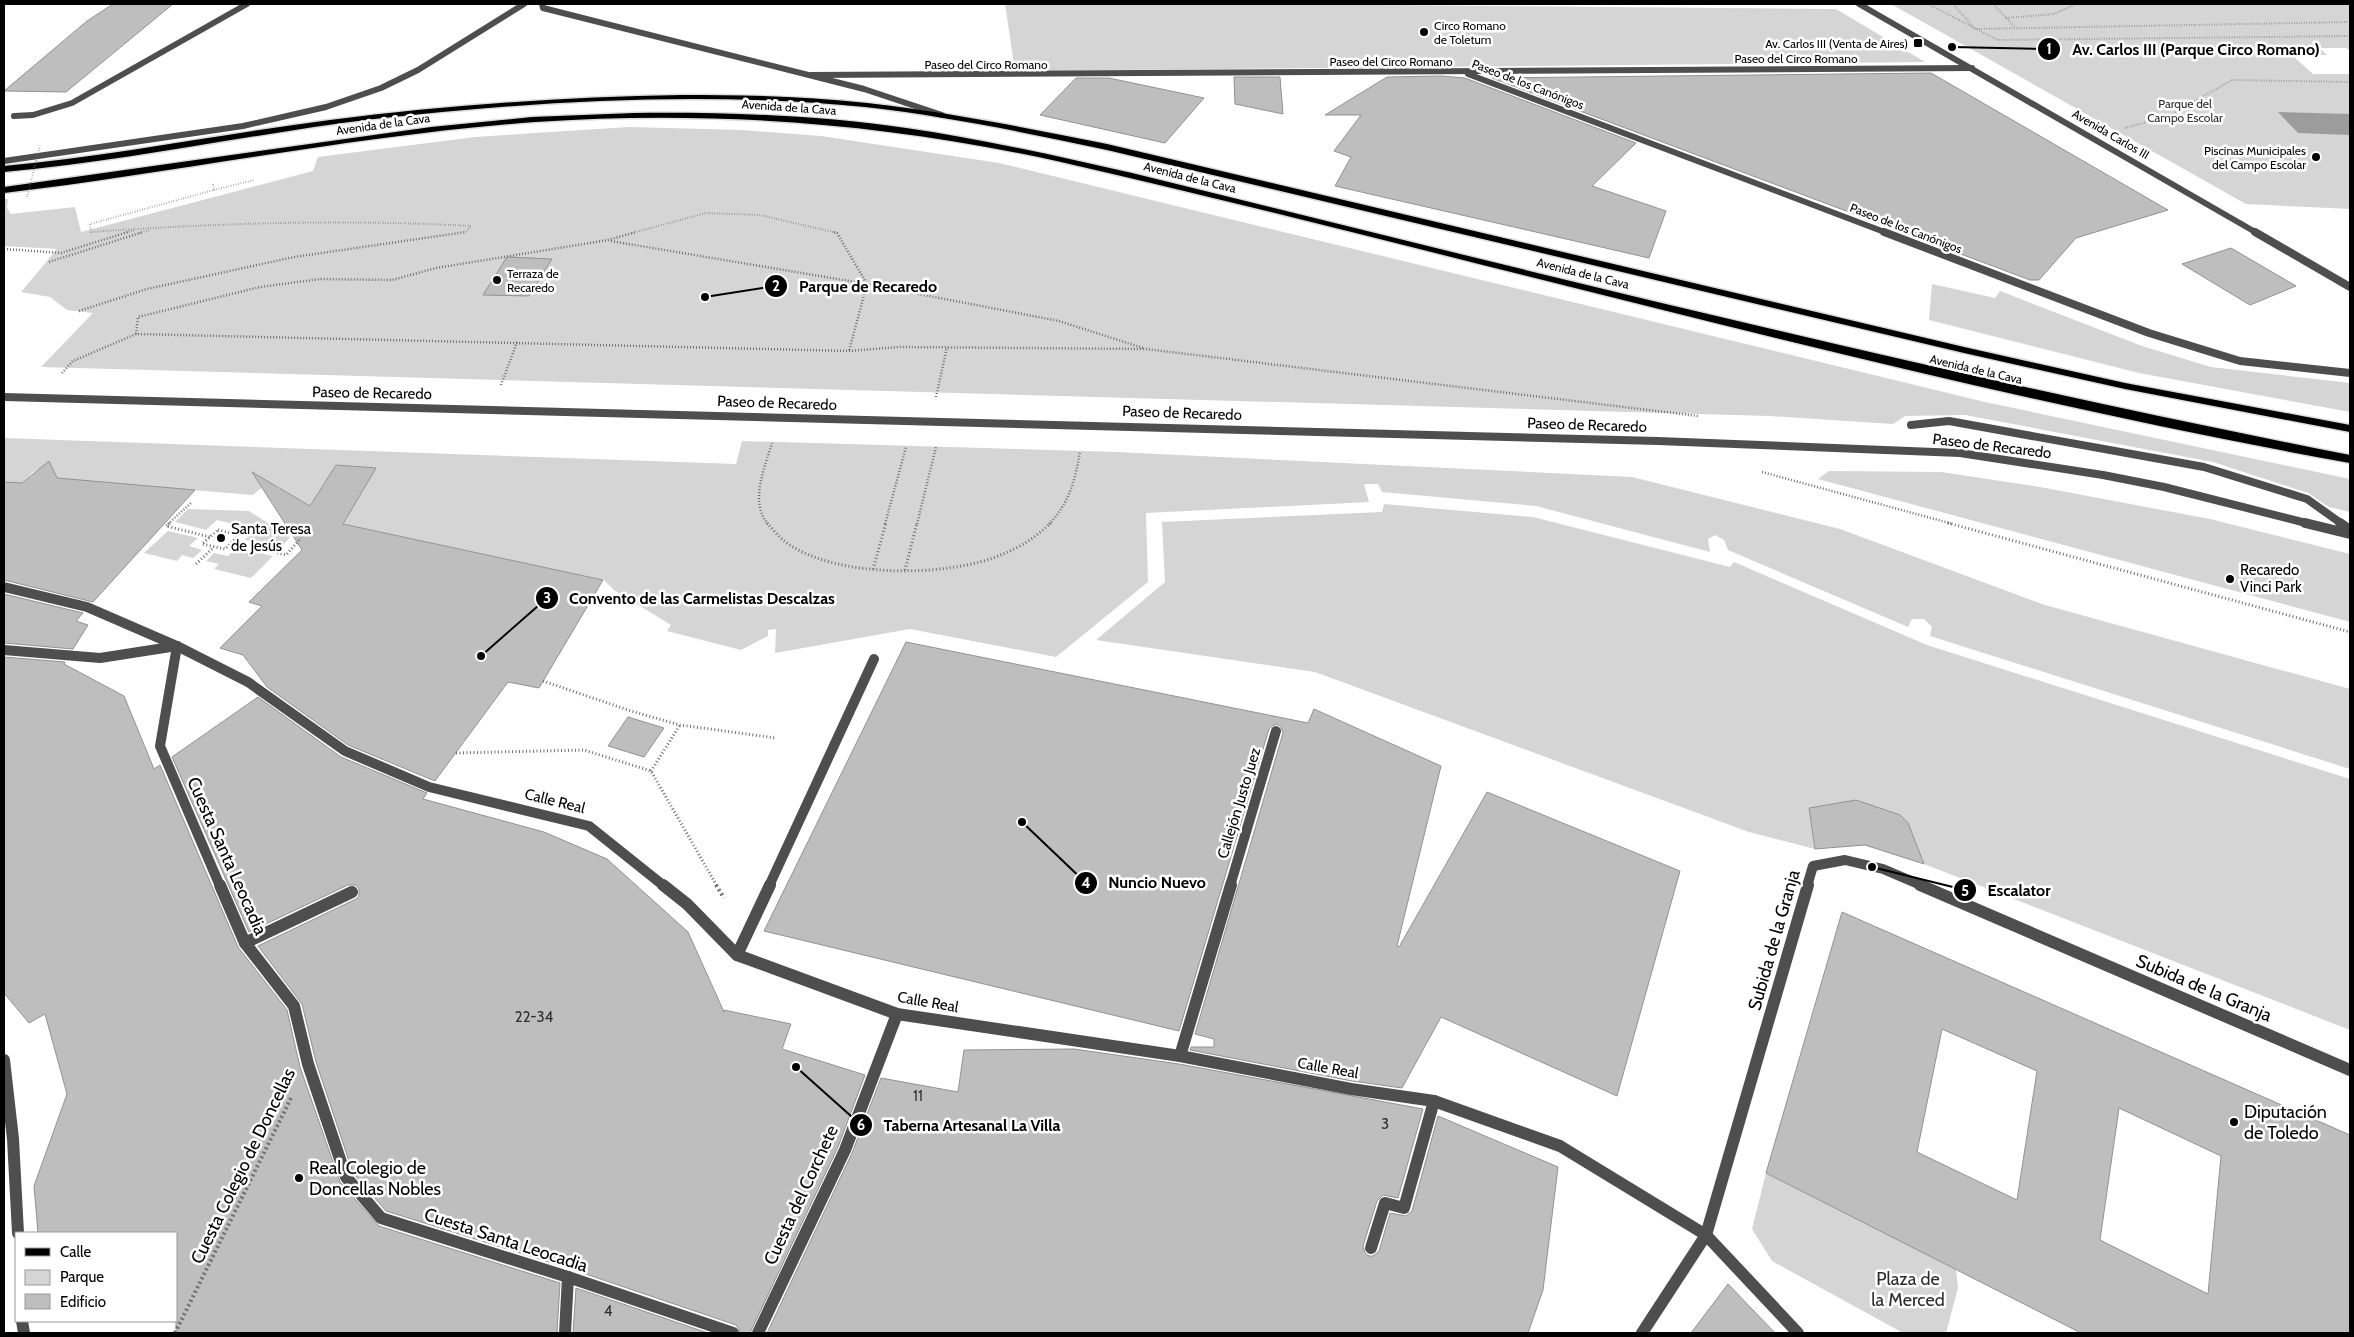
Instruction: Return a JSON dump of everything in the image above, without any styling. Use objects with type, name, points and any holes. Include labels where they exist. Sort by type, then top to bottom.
[{"type":"main road","name":"Avenida de la Cava","points":[[4,170],[371,118],[581,99],[707,97],[864,105],[942,115],[1107,146],[1964,350],[2125,386],[2350,430]]},
{"type":"main road","name":"Avenida de la Cava","points":[[4,190],[140,172],[345,141],[488,123],[633,114],[737,116],[886,128],[1012,149],[1132,176],[1973,382],[2184,428],[2350,459]]},
{"type":"street","points":[[14,116],[33,115],[72,103],[247,4]]},
{"type":"street","name":"Avenida de la Cava","points":[[4,161],[275,122],[329,107],[417,72],[524,4]]},
{"type":"street","points":[[542,4],[543,8],[864,89],[942,115]]},
{"type":"street","name":"Avenida Carlos III","points":[[1859,4],[2093,137],[2350,287]]},
{"type":"street","name":"Paseo del Circo Romano","points":[[810,75],[1972,68]]},
{"type":"street","name":"Paseo de los Canónigos","points":[[1462,72],[2149,333],[2240,361],[2289,368],[2350,373]]},
{"type":"street","name":"Paseo de Recaredo","points":[[4,397],[1215,428],[1765,444],[1960,453],[2103,475],[2164,487],[2350,534]]},
{"type":"street","points":[[1911,425],[1949,421],[2204,467],[2307,499],[2350,530]]},
{"type":"street","name":"Calle Real","points":[[4,587],[86,607],[177,646],[248,682],[345,751],[429,787],[589,826],[687,904],[737,955],[897,1014],[1180,1056],[1351,1089],[1434,1100],[1560,1146],[1706,1235]]},
{"type":"street","points":[[4,650],[100,658],[177,646]]},
{"type":"street","name":"Cuesta Santa Leocadia","points":[[177,646],[160,746],[245,943],[294,1006],[308,1064],[346,1177],[381,1218],[568,1277],[733,1333]]},
{"type":"street","points":[[737,955],[874,659]]},
{"type":"street","name":"Callejón Justo Juez","points":[[1180,1056],[1276,731]]},
{"type":"street","name":"Subida de la Granja","points":[[1706,1235],[1813,866],[1845,860],[1884,869],[2350,1070]]},
{"type":"street","points":[[245,943],[352,892]]},
{"type":"street","name":"Cuesta del Corchete","points":[[758,1333],[845,1150],[897,1014]]},
{"type":"street","points":[[4,1060],[13,1139],[18,1232]]},
{"type":"street","points":[[1371,1248],[1385,1203],[1404,1208],[1434,1100]]},
{"type":"street","points":[[1642,1333],[1706,1235],[1798,1333]]},
{"type":"street","points":[[565,1333],[568,1277]]},
{"type":"path","points":[[1928,4],[1998,40],[2350,36]]},
{"type":"path","points":[[1953,4],[1975,29]]},
{"type":"path","points":[[1993,4],[2015,28]]},
{"type":"path","points":[[2006,18],[2054,14],[2076,4]]},
{"type":"path","points":[[1975,29],[2350,22]]},
{"type":"path","points":[[2093,137],[2169,116],[2232,80],[2350,82]]},
{"type":"path","points":[[27,202],[40,146]]},
{"type":"path","points":[[79,311],[147,290],[294,257],[465,234],[471,226],[361,220],[271,221],[90,232],[90,224],[214,190],[213,184]]},
{"type":"path","points":[[136,334],[138,317],[260,287],[320,279],[392,280],[436,268],[608,240],[706,213],[760,216],[837,233],[867,284],[849,351]]},
{"type":"path","points":[[4,249],[61,253],[141,228]]},
{"type":"path","points":[[48,262],[156,228]]},
{"type":"path","points":[[608,240],[867,284],[1059,320],[1146,349]]},
{"type":"path","points":[[61,374],[73,361],[136,334],[849,351],[899,347],[1146,349],[1704,416]]},
{"type":"path","points":[[498,390],[517,342]]},
{"type":"path","points":[[935,402],[947,347]]},
{"type":"path","points":[[772,442],[758,494],[764,519],[781,540],[815,558],[873,569],[929,571],[972,564],[1002,555],[1029,539],[1054,518],[1069,496],[1080,451]]},
{"type":"path","points":[[873,569],[906,446]]},
{"type":"path","points":[[905,570],[936,447]]},
{"type":"path","points":[[1760,471],[2350,632]]},
{"type":"path","points":[[192,502],[166,526],[210,537]]},
{"type":"path","points":[[218,530],[239,535],[225,549],[202,544],[210,537],[218,530]]},
{"type":"path","points":[[232,542],[286,555],[301,538]]},
{"type":"path","points":[[196,564],[214,546]]},
{"type":"path","points":[[543,681],[680,726],[776,738]]},
{"type":"path","points":[[651,771],[680,726]]},
{"type":"path","points":[[456,754],[584,750],[651,771],[724,898]]},
{"type":"path","name":"Cuesta Colegio de Doncellas","points":[[175,1333],[308,1064]]},
{"type":"green space","points":[[1005,4],[1265,4],[1836,9],[1925,62],[1015,71]]},
{"type":"green space","name":"Parque del Campo Escolar","points":[[1891,4],[2350,4],[2350,51],[2346,48],[2320,48],[2327,55],[2292,55],[2313,74],[2350,74],[2350,209],[2246,204]]},
{"type":"green space","points":[[629,127],[742,130],[821,136],[999,163],[1985,402],[2350,479],[2350,512],[2329,507],[2308,493],[2213,462],[1965,415],[1905,416],[1893,424],[1769,416],[41,367],[93,313],[67,310],[50,297],[21,292],[57,249],[4,246],[4,199],[8,199],[7,208],[11,214],[75,207],[81,232],[313,171],[318,157],[475,137]]},
{"type":"green space","points":[[1932,284],[1995,298],[2000,291],[2142,346],[2211,367],[2350,383],[2350,412],[2139,373],[1929,320]]},
{"type":"green space","points":[[4,438],[736,464],[742,441],[1117,452],[1632,477],[1840,529],[2045,605],[2350,689],[2350,769],[1930,636],[1932,627],[1924,619],[1912,619],[1908,627],[1728,550],[1724,540],[1715,535],[1708,539],[1710,552],[1536,506],[1382,492],[1378,484],[1364,484],[1369,502],[1146,513],[1148,582],[1056,657],[910,629],[775,653],[776,629],[768,630],[768,636],[741,650],[667,631],[671,625],[614,590],[604,580],[343,524],[375,468],[336,465],[300,523],[279,487],[272,485],[265,486],[253,495],[49,478],[42,467],[32,473],[22,483],[4,482]]},
{"type":"green space","points":[[1829,471],[1941,472],[2040,487],[2210,519],[2350,554],[2350,622],[1818,479]]},
{"type":"green space","points":[[1384,504],[1533,517],[1730,567],[1734,562],[1927,645],[2350,779],[2350,1030],[1924,864],[1908,823],[1900,815],[1809,808],[1815,849],[1749,832],[1315,672],[1096,640],[1165,582],[1162,522],[1382,512]]},
{"type":"green space","points":[[188,509],[249,511],[290,537],[280,549],[245,540],[255,529],[217,520],[206,530],[175,522]]},
{"type":"green space","points":[[168,531],[198,538],[189,546],[202,550],[193,558],[182,555],[177,561],[144,553]]},
{"type":"green space","points":[[237,548],[273,556],[251,578],[214,569],[219,564],[206,561],[214,553],[228,556]]},
{"type":"green space","name":"Plaza de la Merced","points":[[1766,1173],[1956,1269],[1958,1288],[1946,1333],[1903,1333],[1772,1261],[1752,1229]]},
{"type":"shaded area","points":[[2278,112],[2350,114],[2350,135],[2298,133]]},
{"type":"building","points":[[113,4],[173,4],[66,92],[4,91],[87,21]]},
{"type":"building","points":[[1931,73],[2168,210],[2076,238],[2039,280],[2030,280],[1492,78]]},
{"type":"building","points":[[1441,76],[1465,78],[1636,143],[1592,186],[1666,211],[1649,258],[1335,186],[1351,157],[1334,151],[1361,115],[1325,115],[1387,77]]},
{"type":"building","points":[[1234,77],[1280,77],[1283,114],[1235,104]]},
{"type":"building","points":[[1076,78],[1109,78],[1204,98],[1165,143],[1040,115]]},
{"type":"building","points":[[2231,248],[2296,286],[2250,305],[2182,264]]},
{"type":"building","name":"Terraza de Recaredo","points":[[507,257],[552,259],[529,296],[483,295]]},
{"type":"building","points":[[49,461],[57,478],[195,490],[93,602],[4,580],[4,482],[22,483]]},
{"type":"building","points":[[336,465],[376,468],[343,524],[603,580],[539,688],[508,682],[435,781],[348,745],[267,687],[243,655],[220,648],[262,606],[249,602],[302,550],[252,472],[310,506]]},
{"type":"building","points":[[4,594],[83,613],[76,621],[88,625],[73,649],[4,643]]},
{"type":"building","points":[[906,642],[1308,723],[1314,709],[1441,766],[1397,946],[1399,947],[1487,792],[1680,871],[1617,1096],[1441,1017],[1402,1088],[1352,1081],[1190,1050],[1191,1047],[1214,1047],[1214,1039],[1195,1034],[1283,733],[1281,727],[1277,724],[1269,729],[1179,1031],[764,931]]},
{"type":"building","points":[[4,657],[65,662],[64,664],[124,696],[154,769],[160,765],[238,947],[287,1010],[300,1067],[340,1182],[379,1226],[560,1283],[557,1333],[176,1333],[176,1322],[178,1322],[178,1232],[38,1232],[34,1186],[67,1094],[45,1014],[29,1023],[4,993]]},
{"type":"building","points":[[258,697],[341,757],[427,793],[423,799],[544,832],[607,859],[688,932],[724,1012],[724,1010],[791,1024],[782,1049],[865,1075],[838,1147],[750,1333],[741,1333],[736,1325],[571,1269],[386,1211],[353,1173],[316,1062],[302,1004],[258,946],[356,899],[359,896],[359,889],[356,885],[348,885],[249,932],[172,757]]},
{"type":"building","points":[[628,717],[664,728],[644,757],[608,746]]},
{"type":"building","points":[[1856,800],[1900,815],[1908,823],[1924,864],[1865,845],[1815,849],[1809,808]]},
{"type":"building","name":"Diputación de Toledo","points":[[1842,912],[2350,1135],[2350,1333],[2081,1333],[1766,1173]],"holes":[[[1942,1029],[2037,1071],[2017,1200],[1917,1152]],[[2119,1108],[2221,1156],[2208,1294],[2100,1240]]]},
{"type":"building","points":[[1074,1049],[1179,1064],[1423,1109],[1398,1198],[1383,1195],[1377,1201],[1363,1246],[1365,1253],[1369,1256],[1373,1256],[1379,1251],[1390,1213],[1406,1216],[1412,1211],[1438,1116],[1558,1167],[1543,1290],[1528,1333],[767,1333],[852,1153],[881,1078],[958,1092],[964,1050]]},
{"type":"building","points":[[1728,1284],[1775,1333],[1691,1333]]},
{"type":"building","points":[[576,1288],[708,1333],[573,1333]]},
{"type":"place","name":"Circo Romano de Toletum","points":[[1424,32]]},
{"type":"place","name":"Av. Carlos III (Venta de Aires)","points":[[1918,43]]},
{"type":"place","name":"Av. Carlos III (Parque Circo Romano)","points":[[1952,47]]},
{"type":"place","name":"Piscinas Municipales del Campo Escolar","points":[[2316,157]]},
{"type":"place","name":"Terraza de Recaredo","points":[[497,280]]},
{"type":"place","name":"Parque de Recaredo","points":[[705,297]]},
{"type":"place","name":"Santa Teresa de Jesús","points":[[221,538]]},
{"type":"place","name":"Recaredo Vinci Park","points":[[2230,579]]},
{"type":"place","name":"Convento de las Carmelistas Descalzas","points":[[481,656]]},
{"type":"place","name":"Nuncio Nuevo","points":[[1022,822]]},
{"type":"place","name":"Escalator","points":[[1872,867]]},
{"type":"place","name":"Taberna Artesanal La Villa","points":[[796,1067]]},
{"type":"place","name":"Diputación de Toledo","points":[[2234,1122]]},
{"type":"place","name":"Real Colegio de Doncellas Nobles","points":[[299,1178]]}]
